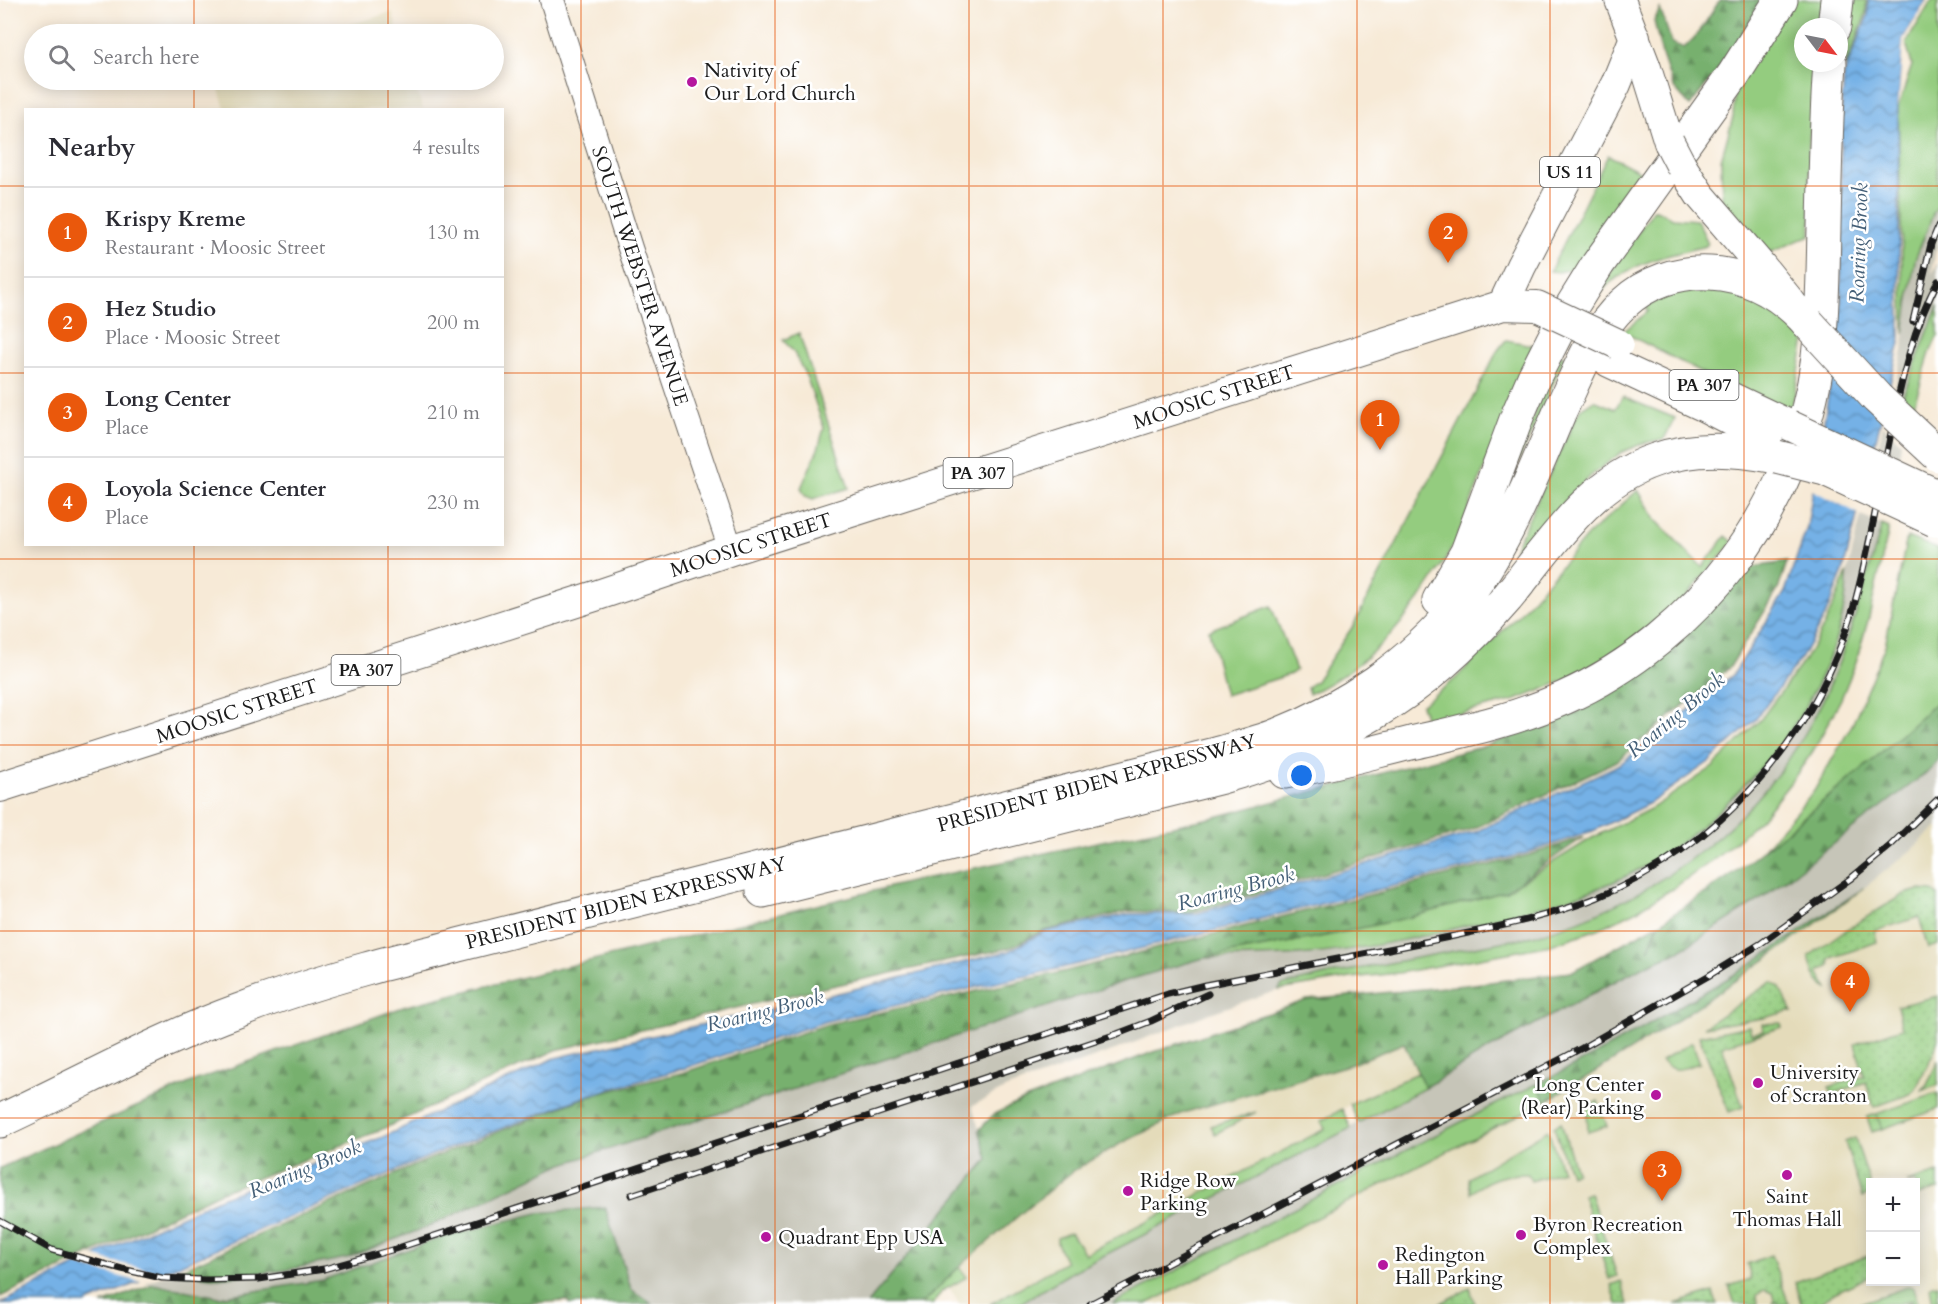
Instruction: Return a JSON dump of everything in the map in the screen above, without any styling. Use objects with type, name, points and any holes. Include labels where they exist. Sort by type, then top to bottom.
[{"type":"highway","points":[[1334,708],[1399,650],[1421,625],[1448,586],[1467,552],[1518,414],[1562,322],[1598,264],[1734,74],[1781,0]]},
{"type":"highway","points":[[1835,18],[1838,0]]},
{"type":"highway","points":[[1165,792],[1311,767],[1480,727],[1537,709],[1616,671],[1661,637],[1703,597],[1753,533],[1780,486],[1798,439],[1813,384],[1818,358],[1822,298],[1825,149],[1829,72]]},
{"type":"highway","name":"PRESIDENT BIDEN EXPRESSWAY","points":[[0,1121],[122,1061],[211,1021],[308,986],[367,968],[1216,754],[1276,735],[1334,708],[1404,661],[1447,619],[1478,580],[1512,521],[1581,366],[1601,330],[1624,303],[1644,289],[1667,278],[1702,272],[1735,276],[1750,281],[1782,299],[1802,316],[1877,398],[1938,455]]},
{"type":"highway","name":"PRESIDENT BIDEN EXPRESSWAY","points":[[0,1140],[81,1100],[199,1049],[319,1005],[412,975],[850,871],[1165,792],[1284,758],[1345,730],[1373,714],[1434,670],[1463,645],[1506,599],[1565,526],[1587,504],[1602,490],[1638,466],[1655,459],[1695,451],[1736,451],[1782,443],[1825,469],[1937,512]]},
{"type":"main road","points":[[1620,0],[1676,154],[1711,209],[1802,316]]},
{"type":"main road","name":"US 11","points":[[1503,305],[1616,84],[1635,37]]},
{"type":"main road","name":"MOOSIC STREET","points":[[0,787],[731,550],[1503,305]]},
{"type":"main road","name":"PA 307","points":[[1503,305],[1537,306],[1545,321],[1614,353],[1782,443],[1937,512]]},
{"type":"street","name":"SOUTH WEBSTER AVENUE","points":[[552,0],[630,248],[731,550]]},
{"type":"shaded area","points":[[392,12],[396,24],[352,24]]},
{"type":"shaded area","points":[[219,90],[416,90],[423,108],[225,108]]},
{"type":"shaded area","points":[[1938,207],[1938,245],[1932,274],[1938,263],[1938,306],[1902,398],[1894,389],[1903,350],[1915,260]]},
{"type":"shaded area","points":[[1883,425],[1901,443],[1898,467],[1876,456]]},
{"type":"shaded area","points":[[1861,516],[1882,525],[1856,615],[1824,698],[1805,735],[1768,786],[1739,819],[1709,846],[1672,874],[1628,900],[1566,927],[1533,936],[1281,985],[1279,990],[1007,1088],[972,1106],[988,1159],[867,1304],[652,1304],[631,1289],[605,1207],[538,1213],[440,1238],[323,1280],[219,1297],[157,1286],[56,1259],[0,1209],[58,1246],[168,1274],[175,1272],[218,1278],[285,1270],[347,1258],[432,1225],[557,1166],[1135,978],[1204,958],[1299,955],[1381,944],[1566,900],[1621,879],[1649,864],[1693,832],[1771,758],[1795,725],[1819,681],[1839,631],[1847,573]]},
{"type":"shaded area","points":[[1938,761],[1938,826],[1864,888],[1737,973],[1595,1055],[1507,1098],[1112,1304],[1019,1304],[1072,1272],[1425,1088],[1485,1051],[1630,973],[1677,952],[1930,770]]},
{"type":"shaded area","name":"University of Scranton","points":[[1938,826],[1938,1304],[1147,1304],[1531,1109],[1609,1065],[1681,1019],[1811,927],[1909,852]]},
{"type":"shaded area","name":"Ridge Row Parking","points":[[1404,1043],[1418,1073],[1321,1120],[1325,1129],[1085,1254],[1074,1235],[1068,1233],[1057,1238],[1057,1243],[1067,1261],[990,1304],[959,1304],[949,1287],[966,1277],[959,1267],[1024,1211],[1073,1171],[1118,1145],[1183,1113],[1352,1064]]},
{"type":"green space","points":[[1720,0],[1763,0],[1727,58],[1690,106],[1673,87],[1654,21],[1660,9],[1672,43],[1684,48],[1698,34]]},
{"type":"green space","points":[[1792,0],[1824,0],[1821,18],[1794,18],[1794,72],[1814,72],[1809,145],[1811,235],[1769,253],[1722,202],[1721,160],[1733,117],[1735,89]]},
{"type":"green space","points":[[1854,0],[1866,0],[1866,14],[1848,60]]},
{"type":"green space","points":[[1932,0],[1938,0],[1938,207],[1915,260],[1904,333],[1898,107],[1912,65],[1906,43]]},
{"type":"green space","points":[[1608,155],[1645,174],[1578,268],[1559,272],[1550,271]]},
{"type":"green space","points":[[1654,209],[1673,218],[1697,220],[1708,243],[1706,246],[1656,259],[1621,275],[1610,283],[1584,311]]},
{"type":"green space","points":[[1701,287],[1740,293],[1773,310],[1805,340],[1790,418],[1623,332],[1648,311],[1645,307],[1669,294]]},
{"type":"green space","points":[[1938,306],[1938,335],[1913,408],[1902,398]]},
{"type":"green space","points":[[799,333],[849,488],[813,499],[805,496],[801,488],[818,449],[824,428],[807,378],[793,351],[783,340]]},
{"type":"green space","points":[[1506,340],[1533,345],[1456,541],[1428,588],[1395,630],[1356,665],[1334,681],[1309,694],[1307,687],[1316,681],[1353,626],[1498,350]]},
{"type":"green space","points":[[1558,354],[1565,357],[1480,548]]},
{"type":"green space","points":[[1623,397],[1675,418],[1664,439],[1644,443],[1622,452],[1593,474],[1569,497],[1526,553],[1515,548],[1580,409],[1594,400],[1615,409]]},
{"type":"green space","points":[[1638,490],[1656,520],[1702,567],[1726,536],[1733,542],[1684,599],[1611,658],[1571,678],[1516,700],[1427,722],[1421,705],[1455,679],[1522,611],[1588,535]]},
{"type":"green space","points":[[1882,525],[1889,528],[1869,617],[1856,662],[1841,699],[1813,751],[1791,782],[1761,819],[1716,858],[1634,912],[1598,929],[1551,945],[1399,973],[1279,990],[1281,986],[1326,975],[1533,936],[1579,921],[1623,901],[1665,877],[1704,848],[1740,816],[1772,780],[1801,741],[1824,698],[1842,656]]},
{"type":"green space","points":[[1907,537],[1938,549],[1938,701],[1873,760],[1762,851],[1814,791],[1853,723],[1885,646]]},
{"type":"green space","points":[[1787,562],[1778,590],[1730,667],[1617,761],[1473,829],[1190,913],[1129,911],[1043,931],[1009,948],[813,990],[556,1050],[376,1132],[219,1193],[0,1297],[0,1168],[194,1081],[406,1006],[918,880],[1215,817],[1488,745],[1588,707],[1675,643],[1747,568]]},
{"type":"green space","points":[[1847,573],[1844,607],[1836,640],[1816,687],[1794,724],[1758,770],[1715,814],[1669,851],[1647,865],[1597,889],[1525,910],[1404,940],[1325,953],[1204,958],[1330,935],[1506,891],[1592,838],[1652,808],[1713,767],[1760,720],[1804,661],[1825,624]]},
{"type":"green space","points":[[1271,606],[1296,670],[1291,674],[1225,695],[1209,630]]},
{"type":"green space","points":[[1938,701],[1938,761],[1930,770],[1754,904],[1677,952],[1640,968],[1485,1051],[1425,1088],[1404,1043],[1352,1064],[1183,1113],[1118,1145],[1073,1171],[959,1267],[925,1301],[919,1304],[867,1304],[988,1159],[979,1130],[994,1114],[1024,1100],[1148,1054],[1307,1000],[1571,972],[1658,924],[1648,950],[1659,924],[1738,870],[1784,834],[1873,760]]},
{"type":"green space","points":[[1584,837],[1506,891],[1411,917],[1330,935],[1204,958],[1135,978],[557,1166],[432,1225],[347,1258],[285,1270],[218,1278],[175,1272],[427,1160],[589,1096],[685,1072],[828,1024],[1062,972],[1529,855]]},
{"type":"green space","points":[[1864,888],[1708,999],[1628,1052],[1546,1101],[1537,1084],[1595,1055],[1737,973]]},
{"type":"green space","points":[[1919,890],[1932,891],[1938,895],[1938,945],[1928,948],[1919,917],[1875,931],[1877,942],[1829,959],[1830,965],[1818,972],[1828,989],[1820,983],[1813,971],[1809,956],[1904,894]]},
{"type":"green space","points":[[1771,982],[1780,988],[1792,1012],[1704,1027]]},
{"type":"green space","points":[[1938,996],[1938,1039],[1915,1090],[1874,1107],[1866,1082],[1832,1094],[1829,1087],[1864,1076],[1855,1044],[1902,1028],[1897,1006]]},
{"type":"green space","points":[[1781,1023],[1782,1027],[1722,1046],[1743,1107],[1729,1112],[1699,1036],[1749,1026],[1751,1034],[1763,1031],[1762,1024]]},
{"type":"green space","points":[[1692,1042],[1700,1063],[1675,1069],[1661,1061]]},
{"type":"green space","points":[[1938,1060],[1938,1085],[1922,1091],[1927,1085]]},
{"type":"green space","points":[[1418,1073],[1425,1088],[1358,1123],[1350,1104]]},
{"type":"green space","points":[[1537,1084],[1546,1101],[1531,1109],[1147,1304],[1112,1304],[1377,1165]]},
{"type":"green space","points":[[1938,1093],[1938,1109],[1882,1129],[1876,1114]]},
{"type":"green space","points":[[1598,1101],[1607,1126],[1588,1132],[1587,1108]]},
{"type":"green space","points":[[1342,1109],[1351,1128],[1072,1272],[1019,1304],[990,1304],[1066,1262],[1057,1238],[1072,1234],[1085,1254],[1325,1129],[1321,1121]]},
{"type":"green space","points":[[1256,1112],[1215,1134],[1211,1126]]},
{"type":"green space","points":[[1876,1114],[1882,1129],[1872,1132],[1867,1117]]},
{"type":"green space","points":[[1561,1122],[1576,1172],[1570,1175],[1554,1127]]},
{"type":"green space","points":[[1548,1130],[1562,1171],[1531,1181],[1528,1174],[1512,1174],[1491,1180],[1471,1193],[1468,1178]]},
{"type":"green space","points":[[1855,1138],[1868,1178],[1866,1178],[1866,1196],[1862,1197],[1845,1142]]},
{"type":"green space","points":[[1938,1173],[1938,1189],[1920,1195],[1920,1178]]},
{"type":"green space","points":[[1590,1193],[1617,1276],[1609,1279],[1583,1195]]},
{"type":"green space","points":[[605,1207],[631,1289],[652,1304],[569,1304],[568,1301],[510,1304],[102,1304],[153,1284],[219,1297],[323,1280],[440,1238],[538,1213]]},
{"type":"green space","points":[[1771,1255],[1789,1304],[1778,1304],[1777,1302],[1773,1304],[1775,1299],[1773,1293],[1764,1290],[1757,1295],[1758,1304],[1735,1304],[1729,1286],[1751,1279],[1747,1264]]},
{"type":"green space","points":[[1866,1257],[1866,1278],[1832,1294],[1818,1304],[1801,1304],[1795,1282]]},
{"type":"green space","points":[[959,1267],[967,1277],[942,1291],[933,1304],[919,1304],[925,1301]]},
{"type":"green space","points":[[1621,1281],[1628,1304],[1617,1304],[1611,1285]]},
{"type":"green space","points":[[1938,1284],[1938,1304],[1933,1304],[1930,1287]]},
{"type":"green space","points":[[1910,1286],[1919,1304],[1905,1304],[1913,1301],[1912,1299],[1899,1304],[1858,1304]]},
{"type":"green space","points":[[1470,1288],[1475,1304],[1439,1304]]},
{"type":"green space","points":[[1713,1292],[1717,1304],[1675,1304]]},
{"type":"water","name":"Roaring Brook","points":[[1868,0],[1927,0],[1903,39],[1898,107],[1900,343],[1843,572],[1825,616],[1802,657],[1756,719],[1709,762],[1650,803],[1593,831],[1527,853],[1062,968],[827,1021],[685,1068],[589,1095],[432,1155],[85,1304],[0,1304],[100,1253],[223,1197],[383,1137],[555,1058],[818,998],[1009,951],[1044,932],[1129,914],[1195,914],[1475,832],[1620,764],[1733,675],[1785,592],[1807,527],[1841,315],[1841,118],[1844,74],[1848,72],[1848,64],[1868,15]]},
{"type":"pier","points":[[1927,0],[1929,1],[1906,40],[1902,95],[1898,107],[1903,39]]},
{"type":"pier","points":[[1819,433],[1875,458],[1861,515],[1810,489]]},
{"type":"pier","points":[[90,1255],[166,1274],[145,1283],[72,1264]]},
{"type":"railway","points":[[1913,321],[1931,244],[1938,227]]},
{"type":"railway","points":[[0,1221],[52,1250],[162,1278],[259,1279],[324,1269],[395,1249],[1168,994],[1514,923],[1596,898],[1641,877],[1683,850],[1721,819],[1756,784],[1787,745],[1813,704],[1835,659],[1852,613],[1869,544],[1904,371],[1915,335],[1938,281]]},
{"type":"railway","points":[[1090,1304],[1582,1048],[1708,976],[1760,944],[1850,879],[1890,846],[1938,799]]},
{"type":"railway","points":[[631,1195],[1117,1034],[1208,994]]},
{"type":"place","name":"Nativity of Our Lord Church","points":[[692,82]]},
{"type":"place","name":"Hez Studio","points":[[1448,263]]},
{"type":"place","name":"Krispy Kreme","points":[[1380,450]]},
{"type":"place","name":"Loyola Science Center","points":[[1850,1012]]},
{"type":"place","name":"University of Scranton","points":[[1758,1083]]},
{"type":"place","name":"Long Center (Rear) Parking","points":[[1656,1095]]},
{"type":"place","name":"Saint Thomas Hall","points":[[1787,1175]]},
{"type":"place","name":"Ridge Row Parking","points":[[1128,1191]]},
{"type":"place","name":"Long Center","points":[[1662,1201]]},
{"type":"place","name":"Byron Recreation Complex","points":[[1521,1235]]},
{"type":"place","name":"Quadrant Epp USA","points":[[766,1237]]},
{"type":"place","name":"Redington Hall Parking","points":[[1383,1265]]}]
